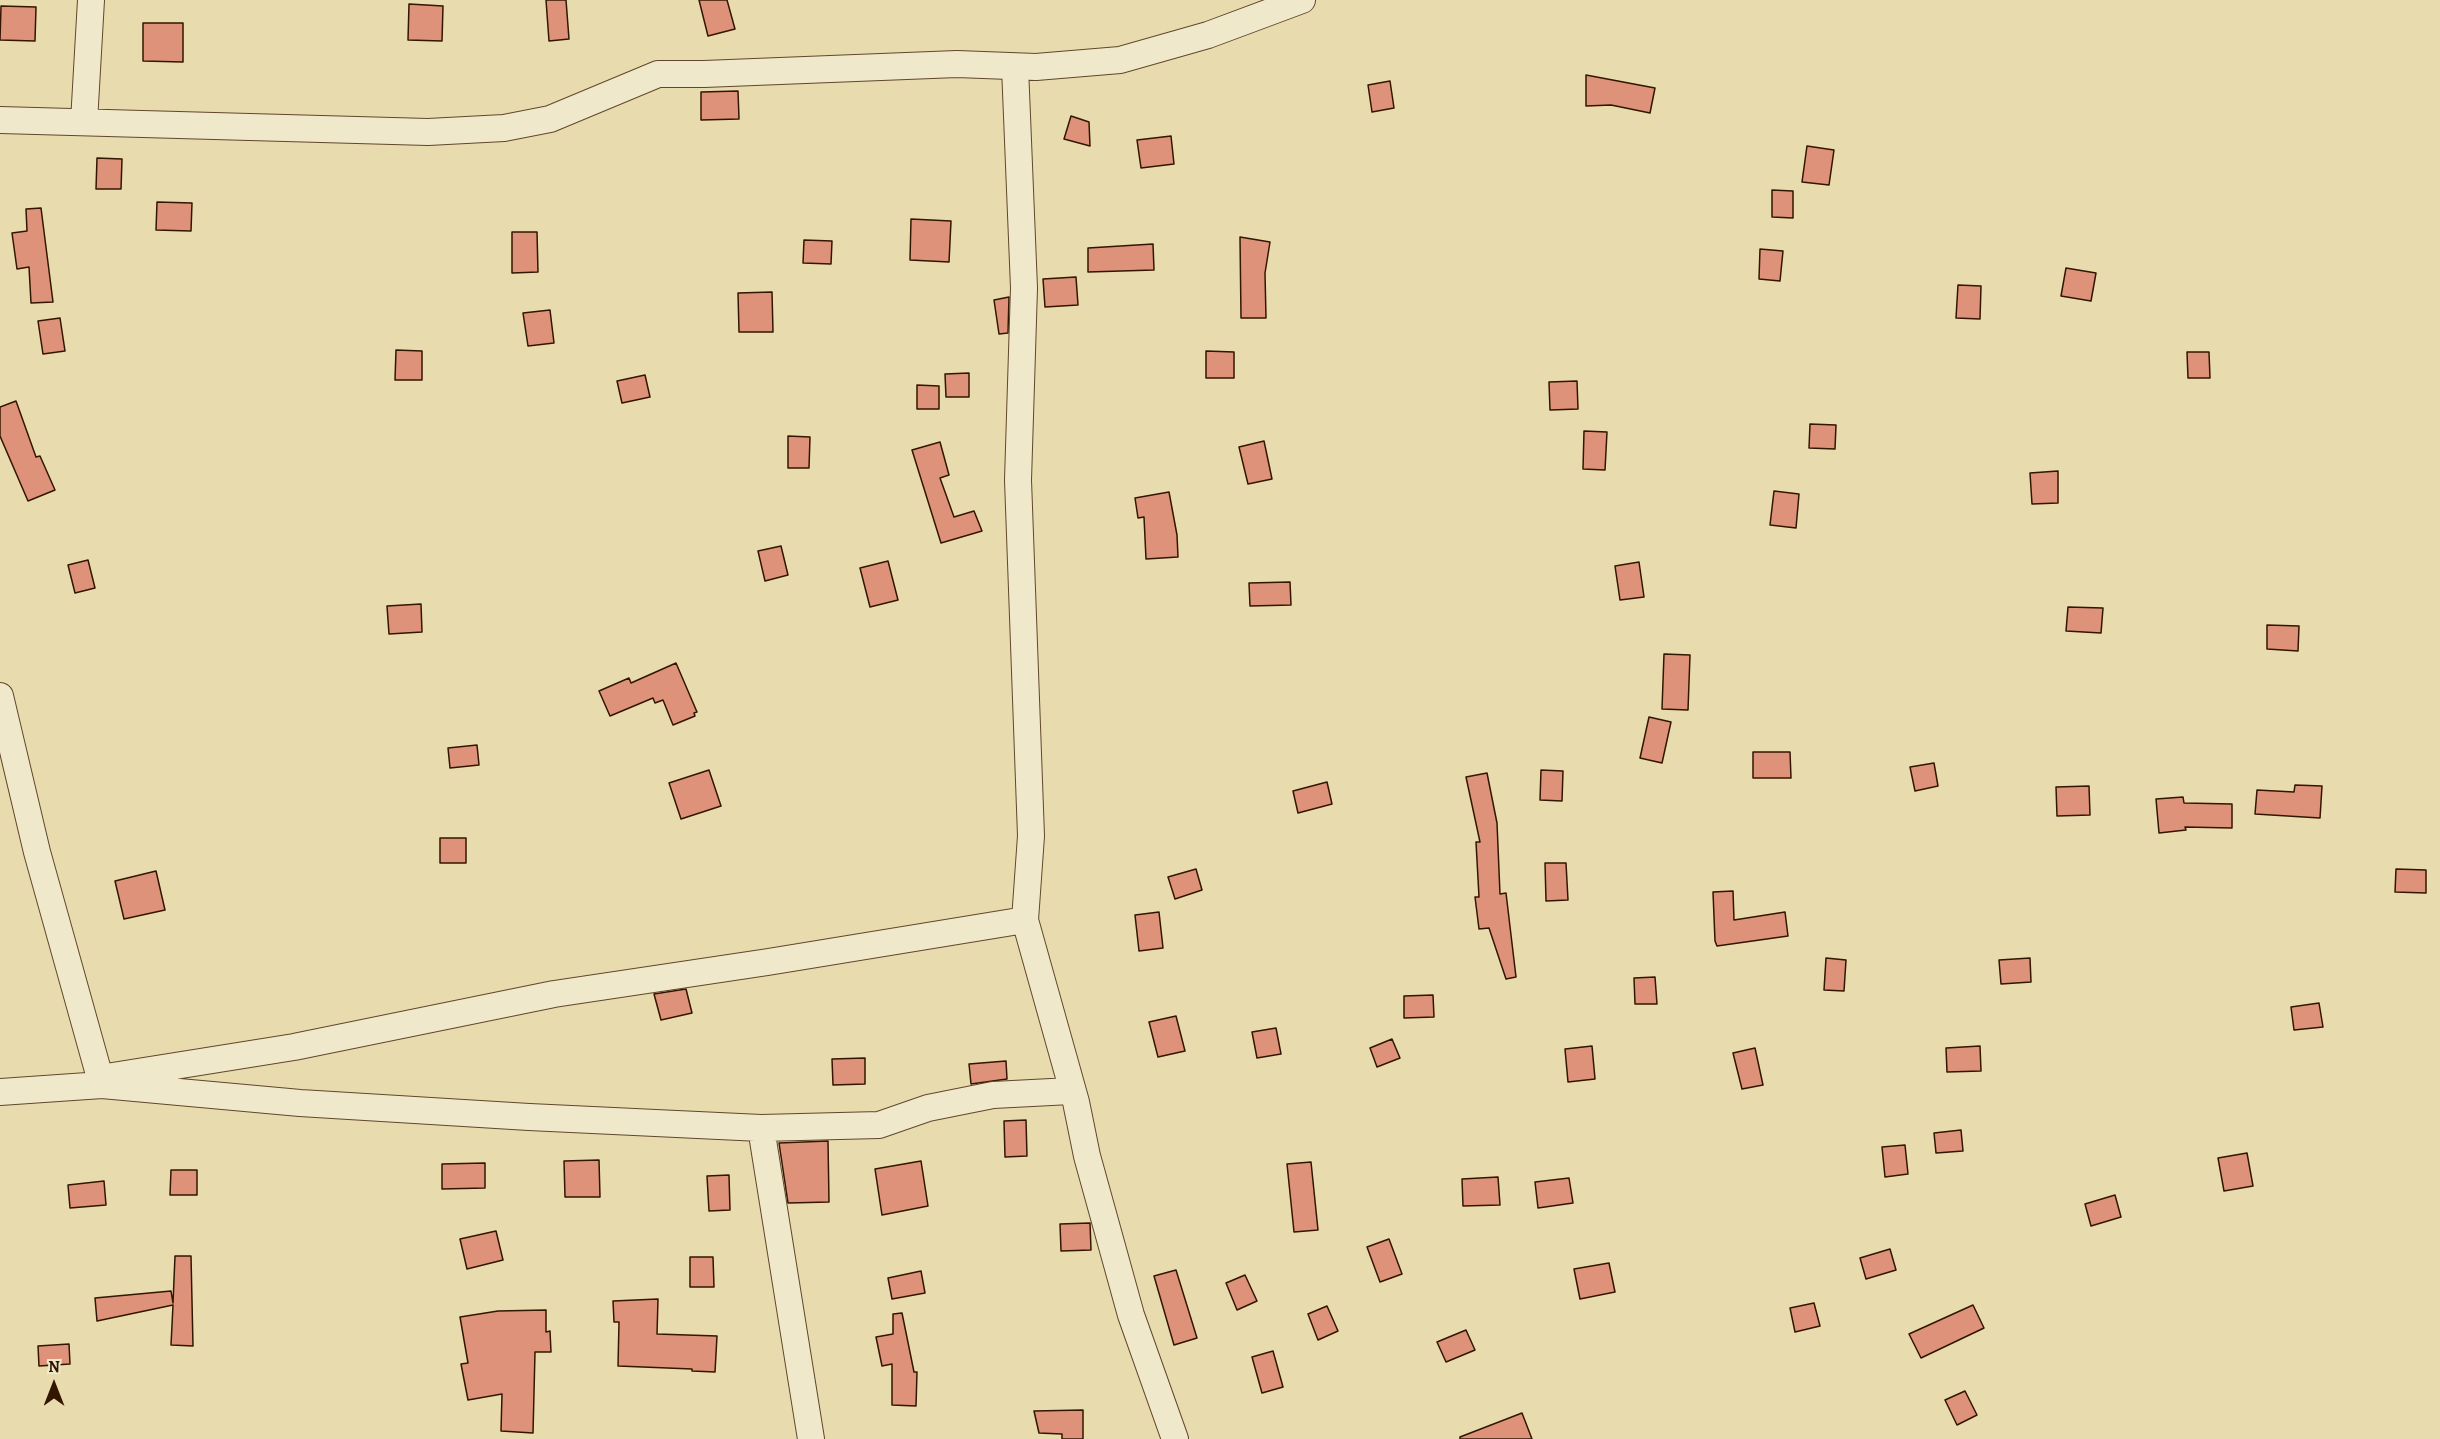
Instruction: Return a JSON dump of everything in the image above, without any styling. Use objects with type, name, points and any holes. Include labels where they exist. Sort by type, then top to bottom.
[{"type":"street","points":[[84,122],[91,0]]},
{"type":"street","points":[[0,120],[428,132],[504,128],[550,118],[658,74],[957,64],[1035,67],[1120,60],[1208,35],[1302,0]]},
{"type":"street","points":[[1015,66],[1024,288],[1018,480],[1031,836],[1025,920],[1131,1315],[1175,1439]]},
{"type":"street","points":[[0,696],[37,852],[101,1081]]},
{"type":"street","points":[[0,1092],[101,1081],[294,1047],[554,994],[1025,920]]},
{"type":"street","points":[[101,1081],[300,1103],[761,1128],[879,1125],[928,1108],[993,1095],[1071,1091]]},
{"type":"street","points":[[761,1128],[811,1439]]},
{"type":"building","points":[[546,0],[566,0],[569,39],[549,41]]},
{"type":"building","points":[[699,0],[727,0],[735,29],[708,36]]},
{"type":"building","points":[[409,4],[443,6],[442,41],[408,40]]},
{"type":"building","points":[[1,6],[36,7],[35,41],[0,40]]},
{"type":"building","points":[[143,23],[183,23],[183,62],[143,61]]},
{"type":"building","points":[[1586,75],[1655,88],[1650,113],[1611,105],[1586,106]]},
{"type":"building","points":[[1390,81],[1394,108],[1372,112],[1368,85]]},
{"type":"building","points":[[738,91],[739,119],[701,120],[701,92]]},
{"type":"building","points":[[1071,116],[1089,122],[1090,146],[1064,139]]},
{"type":"building","points":[[1171,136],[1174,164],[1141,168],[1137,140]]},
{"type":"building","points":[[1807,146],[1834,150],[1829,185],[1802,182]]},
{"type":"building","points":[[97,158],[122,159],[121,189],[96,189]]},
{"type":"building","points":[[1772,190],[1793,191],[1793,218],[1772,217]]},
{"type":"building","points":[[157,202],[192,203],[191,231],[156,230]]},
{"type":"building","points":[[41,208],[53,302],[31,303],[29,267],[17,269],[12,233],[27,231],[26,209]]},
{"type":"building","points":[[911,219],[951,221],[949,262],[910,260]]},
{"type":"building","points":[[512,232],[537,232],[538,272],[512,273]]},
{"type":"building","points":[[1240,237],[1270,242],[1265,273],[1266,318],[1241,318]]},
{"type":"building","points":[[804,240],[832,241],[831,264],[803,263]]},
{"type":"building","points":[[1153,244],[1154,270],[1088,272],[1088,248]]},
{"type":"building","points":[[1760,249],[1783,251],[1780,281],[1759,279]]},
{"type":"building","points":[[2066,268],[2096,273],[2091,301],[2061,296]]},
{"type":"building","points":[[1076,277],[1078,305],[1045,307],[1043,279]]},
{"type":"building","points":[[1958,285],[1981,286],[1980,319],[1956,318]]},
{"type":"building","points":[[772,292],[773,332],[739,332],[738,293]]},
{"type":"building","points":[[1009,297],[1008,333],[999,334],[994,300]]},
{"type":"building","points":[[550,310],[554,343],[528,346],[523,313]]},
{"type":"building","points":[[60,318],[65,351],[43,354],[38,321]]},
{"type":"building","points":[[396,350],[422,351],[422,380],[395,380]]},
{"type":"building","points":[[1206,351],[1234,352],[1234,378],[1206,378]]},
{"type":"building","points":[[2187,352],[2209,352],[2210,378],[2188,378]]},
{"type":"building","points":[[969,373],[969,397],[946,397],[945,374]]},
{"type":"building","points":[[645,375],[650,397],[622,403],[617,381]]},
{"type":"building","points":[[1577,381],[1578,409],[1550,410],[1549,382]]},
{"type":"building","points":[[917,385],[939,386],[939,409],[917,409]]},
{"type":"building","points":[[16,401],[36,457],[40,456],[55,490],[28,501],[0,436],[0,407]]},
{"type":"building","points":[[1810,424],[1836,425],[1835,449],[1809,448]]},
{"type":"building","points":[[1584,431],[1607,432],[1605,470],[1583,469]]},
{"type":"building","points":[[788,436],[810,437],[809,468],[788,468]]},
{"type":"building","points":[[1264,441],[1272,479],[1248,484],[1239,447]]},
{"type":"building","points":[[940,442],[949,475],[940,478],[954,517],[974,511],[982,531],[941,543],[912,450]]},
{"type":"building","points":[[2058,471],[2058,503],[2032,504],[2030,473]]},
{"type":"building","points":[[1774,491],[1799,494],[1796,528],[1770,525]]},
{"type":"building","points":[[1169,492],[1177,535],[1178,557],[1146,559],[1144,517],[1138,518],[1135,498]]},
{"type":"building","points":[[781,546],[788,575],[765,581],[758,551]]},
{"type":"building","points":[[88,560],[95,588],[75,593],[68,565]]},
{"type":"building","points":[[888,561],[898,600],[870,607],[860,568]]},
{"type":"building","points":[[1639,562],[1644,597],[1620,600],[1615,566]]},
{"type":"building","points":[[1290,582],[1291,605],[1250,606],[1249,583]]},
{"type":"building","points":[[421,604],[422,632],[389,634],[387,606]]},
{"type":"building","points":[[2068,607],[2103,608],[2101,633],[2066,631]]},
{"type":"building","points":[[2267,625],[2299,626],[2298,651],[2267,649]]},
{"type":"building","points":[[1664,654],[1690,655],[1688,710],[1662,709]]},
{"type":"building","points":[[676,663],[697,712],[694,713],[695,716],[673,725],[663,700],[655,703],[653,698],[610,716],[599,691],[629,678],[631,683]]},
{"type":"building","points":[[1649,717],[1671,722],[1662,763],[1640,758]]},
{"type":"building","points":[[477,745],[479,765],[450,768],[448,748]]},
{"type":"building","points":[[1753,752],[1790,752],[1791,778],[1753,778]]},
{"type":"building","points":[[1934,763],[1938,786],[1915,791],[1910,767]]},
{"type":"building","points":[[709,770],[721,806],[681,819],[669,783]]},
{"type":"building","points":[[1541,770],[1563,771],[1562,801],[1540,800]]},
{"type":"building","points":[[1487,773],[1497,823],[1500,894],[1506,893],[1516,977],[1506,979],[1489,928],[1479,929],[1475,897],[1479,897],[1476,842],[1480,842],[1466,777]]},
{"type":"building","points":[[1327,782],[1332,804],[1298,813],[1293,791]]},
{"type":"building","points":[[2295,785],[2322,786],[2320,818],[2255,814],[2257,790],[2294,792]]},
{"type":"building","points":[[2089,786],[2090,815],[2057,816],[2056,787]]},
{"type":"building","points":[[2183,797],[2184,803],[2232,804],[2232,828],[2185,827],[2186,830],[2159,833],[2156,799]]},
{"type":"building","points":[[440,838],[466,838],[466,863],[440,863]]},
{"type":"building","points":[[1545,863],[1566,863],[1568,900],[1546,901]]},
{"type":"building","points":[[1196,869],[1202,890],[1175,899],[1168,877]]},
{"type":"building","points":[[2396,869],[2426,870],[2426,893],[2395,892]]},
{"type":"building","points":[[156,871],[165,910],[124,919],[115,881]]},
{"type":"building","points":[[1733,891],[1734,920],[1785,912],[1788,936],[1717,946],[1713,892]]},
{"type":"building","points":[[1159,912],[1163,948],[1139,951],[1135,915]]},
{"type":"building","points":[[1826,958],[1846,960],[1844,991],[1824,990]]},
{"type":"building","points":[[2030,958],[2031,982],[2001,984],[1999,960]]},
{"type":"building","points":[[1655,977],[1657,1004],[1635,1004],[1634,978]]},
{"type":"building","points":[[686,989],[692,1013],[661,1020],[654,994]]},
{"type":"building","points":[[1433,995],[1434,1017],[1404,1018],[1404,996]]},
{"type":"building","points":[[2319,1003],[2323,1027],[2294,1030],[2291,1007]]},
{"type":"building","points":[[1176,1016],[1185,1051],[1158,1057],[1149,1022]]},
{"type":"building","points":[[1276,1028],[1281,1054],[1257,1058],[1252,1032]]},
{"type":"building","points":[[1392,1039],[1400,1058],[1377,1067],[1370,1048]]},
{"type":"building","points":[[1592,1046],[1595,1079],[1568,1082],[1565,1049]]},
{"type":"building","points":[[1980,1046],[1981,1071],[1947,1072],[1946,1048]]},
{"type":"building","points":[[1755,1048],[1763,1085],[1742,1089],[1733,1053]]},
{"type":"building","points":[[865,1058],[865,1084],[833,1085],[832,1059]]},
{"type":"building","points":[[1006,1061],[1007,1079],[971,1084],[969,1064]]},
{"type":"building","points":[[1026,1120],[1027,1156],[1005,1157],[1004,1121]]},
{"type":"building","points":[[1961,1130],[1963,1151],[1936,1153],[1934,1133]]},
{"type":"building","points":[[828,1141],[829,1202],[788,1203],[779,1143]]},
{"type":"building","points":[[1905,1145],[1908,1174],[1885,1177],[1882,1147]]},
{"type":"building","points":[[2247,1153],[2253,1186],[2224,1191],[2218,1158]]},
{"type":"building","points":[[599,1160],[600,1197],[565,1197],[564,1161]]},
{"type":"building","points":[[921,1161],[928,1206],[882,1215],[875,1169]]},
{"type":"building","points":[[1311,1162],[1318,1230],[1294,1232],[1287,1164]]},
{"type":"building","points":[[485,1163],[485,1188],[442,1189],[442,1164]]},
{"type":"building","points":[[171,1170],[197,1170],[197,1195],[170,1195]]},
{"type":"building","points":[[729,1175],[730,1210],[709,1211],[707,1176]]},
{"type":"building","points":[[1498,1177],[1500,1205],[1463,1206],[1462,1179]]},
{"type":"building","points":[[1569,1178],[1573,1203],[1538,1208],[1535,1182]]},
{"type":"building","points":[[104,1181],[106,1205],[70,1208],[68,1185]]},
{"type":"building","points":[[2115,1195],[2121,1217],[2091,1226],[2085,1204]]},
{"type":"building","points":[[1090,1223],[1091,1250],[1061,1251],[1060,1224]]},
{"type":"building","points":[[496,1231],[503,1260],[467,1269],[460,1239]]},
{"type":"building","points":[[1389,1239],[1402,1274],[1380,1282],[1367,1247]]},
{"type":"building","points":[[1890,1249],[1896,1270],[1866,1279],[1860,1258]]},
{"type":"building","points":[[175,1256],[191,1256],[193,1346],[171,1345],[173,1305],[97,1321],[95,1298],[171,1291],[173,1303]]},
{"type":"building","points":[[690,1257],[713,1257],[714,1287],[690,1287]]},
{"type":"building","points":[[1609,1263],[1615,1292],[1580,1299],[1574,1269]]},
{"type":"building","points":[[1176,1270],[1197,1338],[1174,1345],[1154,1276]]},
{"type":"building","points":[[921,1271],[925,1293],[892,1299],[888,1278]]},
{"type":"building","points":[[1245,1275],[1257,1301],[1237,1310],[1226,1283]]},
{"type":"building","points":[[658,1299],[657,1334],[717,1336],[715,1372],[618,1366],[619,1322],[614,1322],[613,1301]]},
{"type":"building","points":[[1814,1303],[1820,1326],[1795,1332],[1790,1308]]},
{"type":"building","points":[[1973,1305],[1984,1328],[1921,1358],[1909,1334]]},
{"type":"building","points":[[1327,1306],[1338,1331],[1318,1340],[1308,1314]]},
{"type":"building","points":[[546,1310],[546,1332],[550,1331],[551,1352],[535,1352],[533,1433],[501,1431],[502,1394],[468,1400],[461,1364],[468,1363],[460,1317],[498,1311]]},
{"type":"building","points":[[902,1313],[914,1372],[917,1372],[916,1406],[892,1405],[892,1364],[882,1366],[876,1337],[893,1334],[893,1314]]},
{"type":"building","points":[[1466,1330],[1475,1350],[1446,1362],[1437,1342]]},
{"type":"building","points":[[69,1344],[70,1364],[39,1366],[38,1346]]},
{"type":"building","points":[[1273,1351],[1283,1387],[1262,1393],[1252,1357]]},
{"type":"building","points":[[1965,1391],[1977,1415],[1957,1425],[1945,1400]]},
{"type":"building","points":[[1083,1410],[1083,1439],[1062,1439],[1062,1434],[1039,1433],[1034,1411]]},
{"type":"building","points":[[1522,1413],[1532,1439],[1460,1439],[1460,1437]]}]
